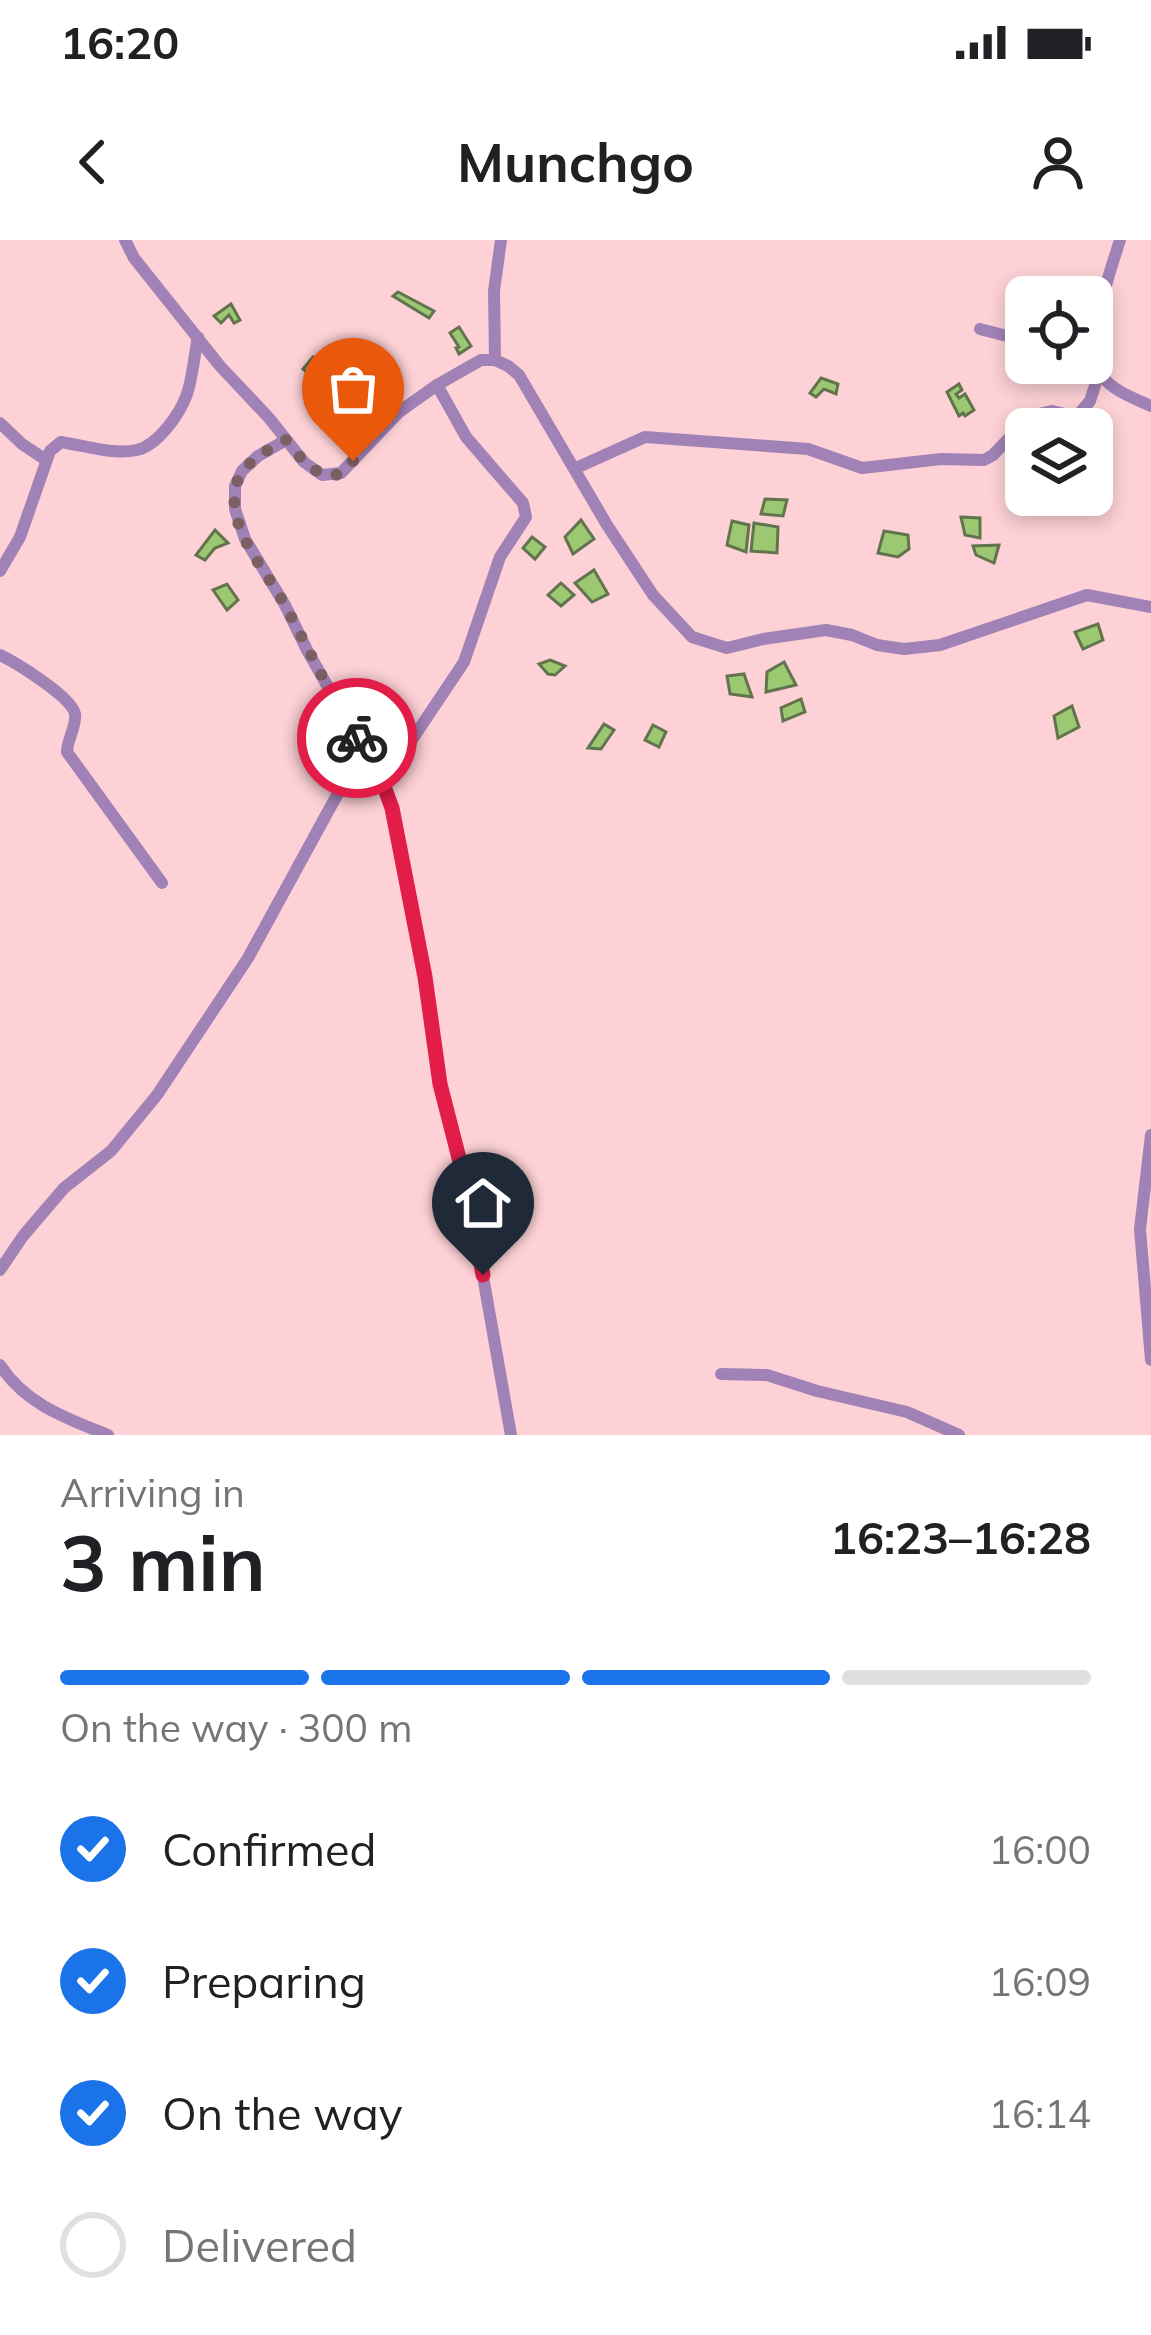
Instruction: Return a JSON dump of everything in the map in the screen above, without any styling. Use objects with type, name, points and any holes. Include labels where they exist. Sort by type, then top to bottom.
[{"type":"street","points":[[125,240],[198,338],[304,462],[322,475],[335,476],[399,412],[437,385],[481,360],[508,366],[519,375],[653,595],[692,637],[711,644],[727,647],[826,630],[878,645],[920,649],[1087,595],[1151,607]]},
{"type":"street","points":[[495,360],[494,291],[501,240]]},
{"type":"street","points":[[1109,276],[1120,240]]},
{"type":"street","points":[[980,329],[1005,336]]},
{"type":"street","points":[[0,571],[20,537],[50,451],[62,442],[105,450],[143,449],[178,412],[188,392],[198,338]]},
{"type":"street","points":[[576,468],[645,437],[808,449],[862,468],[941,459],[984,460],[1030,416],[1052,411],[1079,414],[1096,384]]},
{"type":"street","points":[[1109,384],[1151,406]]},
{"type":"street","points":[[383,783],[464,662],[500,556],[526,517],[523,503],[466,437],[437,385]]},
{"type":"street","points":[[0,423],[46,460]]},
{"type":"street","points":[[286,440],[257,456],[242,471],[235,486],[235,509],[245,539],[373,761],[392,808],[440,1084],[469,1197],[511,1435]]},
{"type":"street","points":[[0,655],[17,662],[71,707],[74,720],[67,752],[162,884]]},
{"type":"street","points":[[0,1270],[64,1189],[110,1151],[157,1095],[248,958],[337,795],[373,761]]},
{"type":"street","points":[[1151,1135],[1140,1229],[1151,1360]]},
{"type":"street","points":[[0,1365],[10,1381],[41,1407],[108,1435]]},
{"type":"street","points":[[721,1374],[767,1375],[907,1412],[959,1435]]},
{"type":"building","points":[[398,292],[434,311],[429,318],[393,296]]},
{"type":"building","points":[[231,304],[240,320],[234,323],[229,315],[221,323],[214,316]]},
{"type":"building","points":[[459,327],[471,346],[459,354],[450,333]]},
{"type":"building","points":[[313,357],[324,366],[314,378],[303,369]]},
{"type":"building","points":[[821,378],[838,384],[836,394],[824,389],[816,397],[810,393]]},
{"type":"building","points":[[959,384],[962,390],[956,394],[959,398],[965,394],[974,410],[965,416],[959,416],[947,392]]},
{"type":"building","points":[[765,499],[787,500],[783,516],[761,514]]},
{"type":"building","points":[[961,517],[980,518],[980,538],[965,535]]},
{"type":"building","points":[[581,520],[594,539],[573,554],[565,537]]},
{"type":"building","points":[[732,521],[749,525],[746,552],[727,545]]},
{"type":"building","points":[[754,523],[778,527],[777,553],[751,551]]},
{"type":"building","points":[[215,530],[228,543],[215,548],[205,560],[196,555]]},
{"type":"building","points":[[884,531],[908,535],[909,549],[898,557],[878,553]]},
{"type":"building","points":[[532,537],[545,547],[535,559],[523,548]]},
{"type":"building","points":[[999,545],[994,563],[976,555],[973,546]]},
{"type":"building","points":[[594,570],[608,594],[592,602],[575,583]]},
{"type":"building","points":[[561,583],[574,595],[561,606],[548,595]]},
{"type":"building","points":[[227,584],[238,600],[227,610],[213,590]]},
{"type":"building","points":[[1098,624],[1103,640],[1083,649],[1075,632]]},
{"type":"building","points":[[550,660],[565,666],[555,675],[548,674],[539,664]]},
{"type":"building","points":[[784,662],[796,685],[766,692],[767,672]]},
{"type":"building","points":[[744,674],[752,697],[730,694],[727,676]]},
{"type":"building","points":[[801,699],[805,712],[783,721],[781,708]]},
{"type":"building","points":[[1072,706],[1079,727],[1058,738],[1054,716]]},
{"type":"building","points":[[604,724],[614,730],[601,749],[588,748]]},
{"type":"building","points":[[653,725],[666,732],[659,747],[645,740]]},
{"type":"way so far","points":[[353,461],[335,476],[322,475],[286,440],[257,456],[242,471],[235,486],[235,509],[245,539],[357,738]]},
{"type":"route","points":[[357,738],[378,770],[392,808],[440,1084],[483,1275]]}]
